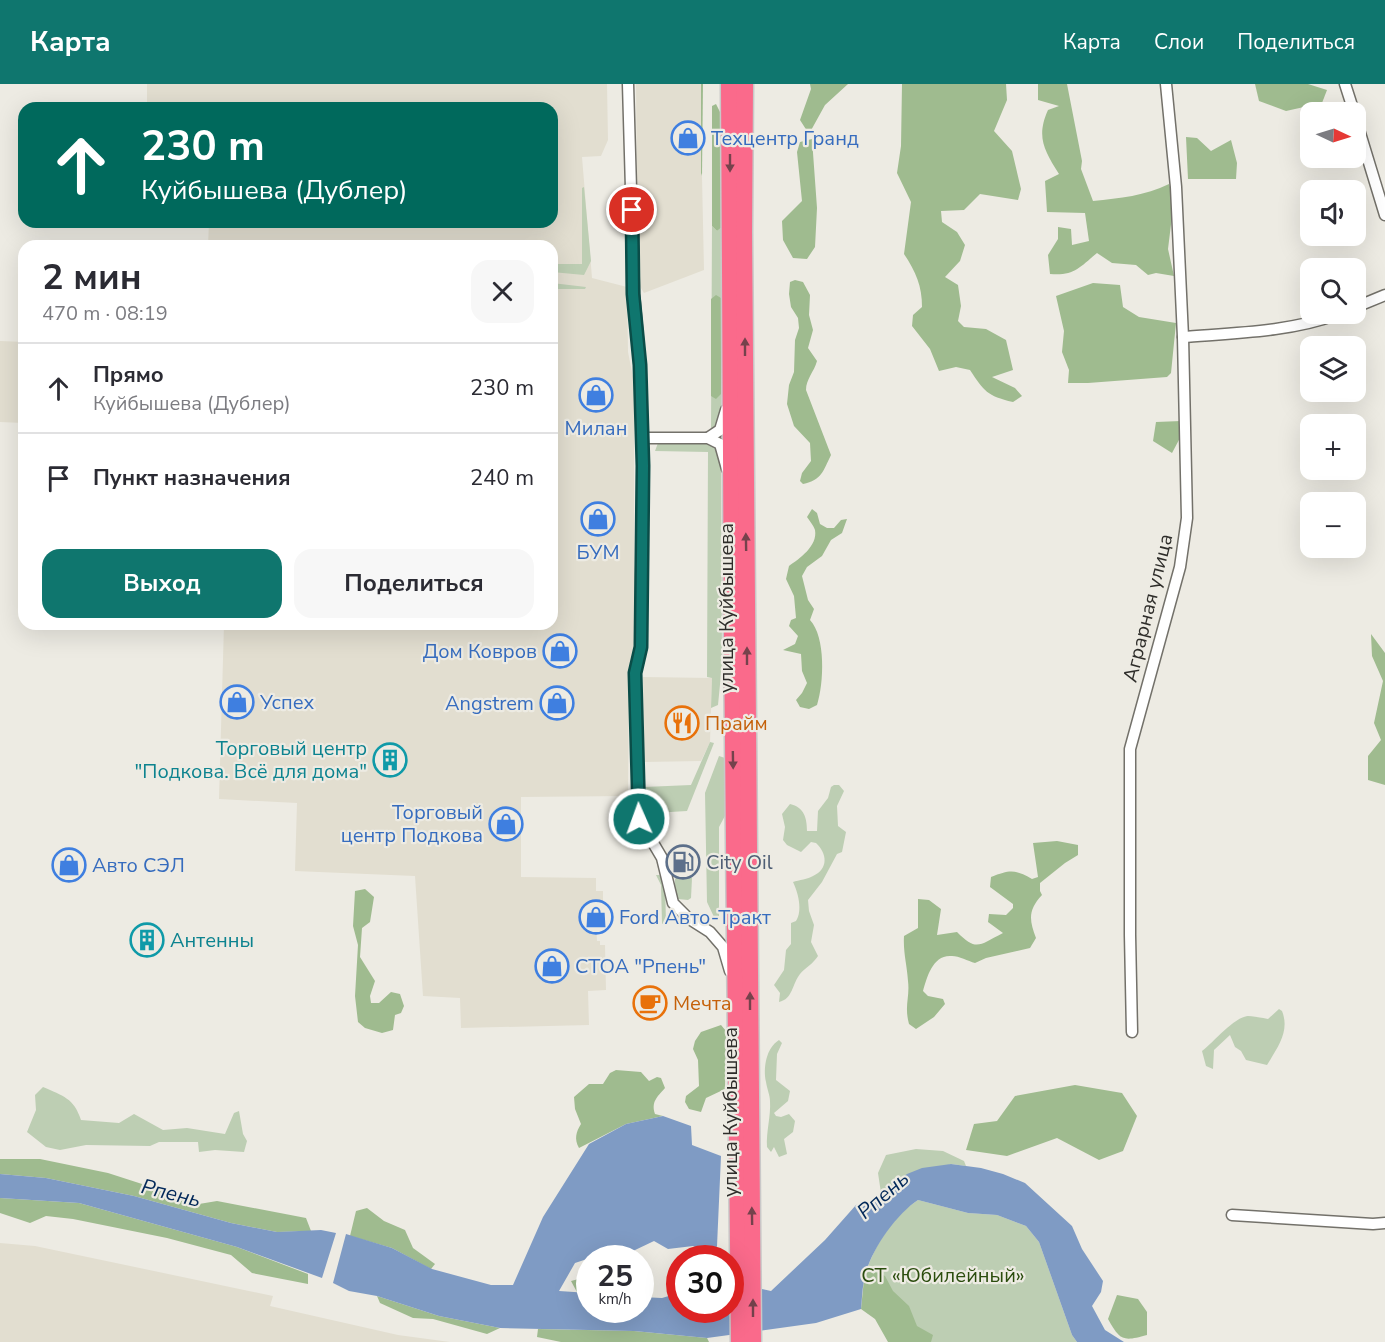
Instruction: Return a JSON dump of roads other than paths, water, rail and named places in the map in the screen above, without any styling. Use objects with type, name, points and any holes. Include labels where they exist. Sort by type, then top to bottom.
[{"type":"highway","name":"улица Куйбышева","points":[[729,84],[735,1010],[746,1275]]},
{"type":"highway","name":"улица Куйбышева","points":[[745,84],[746,1275]]},
{"type":"highway","points":[[739,1342],[746,1275]]},
{"type":"highway","points":[[746,1275],[753,1342]]},
{"type":"street","points":[[628,84],[633,294],[640,365],[642,438],[641,647],[635,673],[639,819],[662,858],[672,903],[688,918],[705,928],[723,947],[730,967],[735,1010]]},
{"type":"street","name":"Аграрная улица","points":[[1132,1032],[1130,749],[1180,567],[1187,518],[1183,337],[1176,186],[1166,84]]},
{"type":"street","points":[[1345,84],[1351,102]]},
{"type":"street","points":[[1366,152],[1385,214]]},
{"type":"street","points":[[1366,303],[1385,295]]},
{"type":"street","points":[[1183,337],[1245,332],[1300,324]]},
{"type":"street","points":[[708,438],[720,430],[729,399],[731,379]]},
{"type":"street","points":[[642,438],[708,438],[720,444],[732,504]]},
{"type":"street","points":[[1232,1215],[1385,1223]]},
{"type":"water","name":"Рпень","points":[[663,1116],[691,1126],[692,1145],[721,1156],[717,1245],[666,1245],[666,1248],[654,1241],[646,1245],[576,1245],[576,1263],[559,1291],[576,1292],[576,1323],[654,1323],[654,1298],[666,1297],[666,1323],[744,1323],[744,1291],[762,1289],[771,1291],[825,1240],[856,1205],[871,1201],[907,1174],[922,1168],[951,1164],[981,1168],[1025,1183],[1072,1226],[1082,1249],[1103,1281],[1101,1292],[1092,1306],[1105,1330],[1124,1342],[1077,1342],[1072,1335],[1039,1242],[1026,1226],[997,1215],[968,1213],[918,1200],[900,1215],[877,1247],[867,1270],[861,1309],[816,1323],[707,1338],[634,1331],[500,1328],[439,1316],[377,1296],[349,1291],[333,1283],[346,1234],[392,1248],[432,1269],[491,1285],[513,1285],[543,1217],[589,1144],[626,1124]]},
{"type":"water","points":[[0,1174],[46,1178],[134,1196],[231,1223],[277,1232],[321,1230],[336,1233],[322,1278],[237,1247],[79,1203],[0,1198]]},
{"type":"place","name":"Техцентр Гранд","points":[[688,138]]},
{"type":"place","name":"Милан","points":[[596,395]]},
{"type":"place","name":"БУМ","points":[[598,519]]},
{"type":"place","name":"Дом Ковров","points":[[560,651]]},
{"type":"place","name":"Успех","points":[[237,702]]},
{"type":"place","name":"Angstrem","points":[[557,703]]},
{"type":"place","name":"Прайм","points":[[682,723]]},
{"type":"place","name":"Торговый центр \"Подкова. Всё для дома\"","points":[[390,760]]},
{"type":"place","name":"Торговый центр Подкова","points":[[506,824]]},
{"type":"place","name":"City Oil","points":[[683,862]]},
{"type":"place","name":"Авто СЭЛ","points":[[69,865]]},
{"type":"place","name":"Ford Авто-Тракт","points":[[596,917]]},
{"type":"place","name":"Антенны","points":[[147,940]]},
{"type":"place","name":"СТОА \"Рпень\"","points":[[552,966]]},
{"type":"place","name":"Мечта","points":[[650,1003]]},
{"type":"park label","name":"СТ «Юбилейный»","points":[[943,1275]]}]
